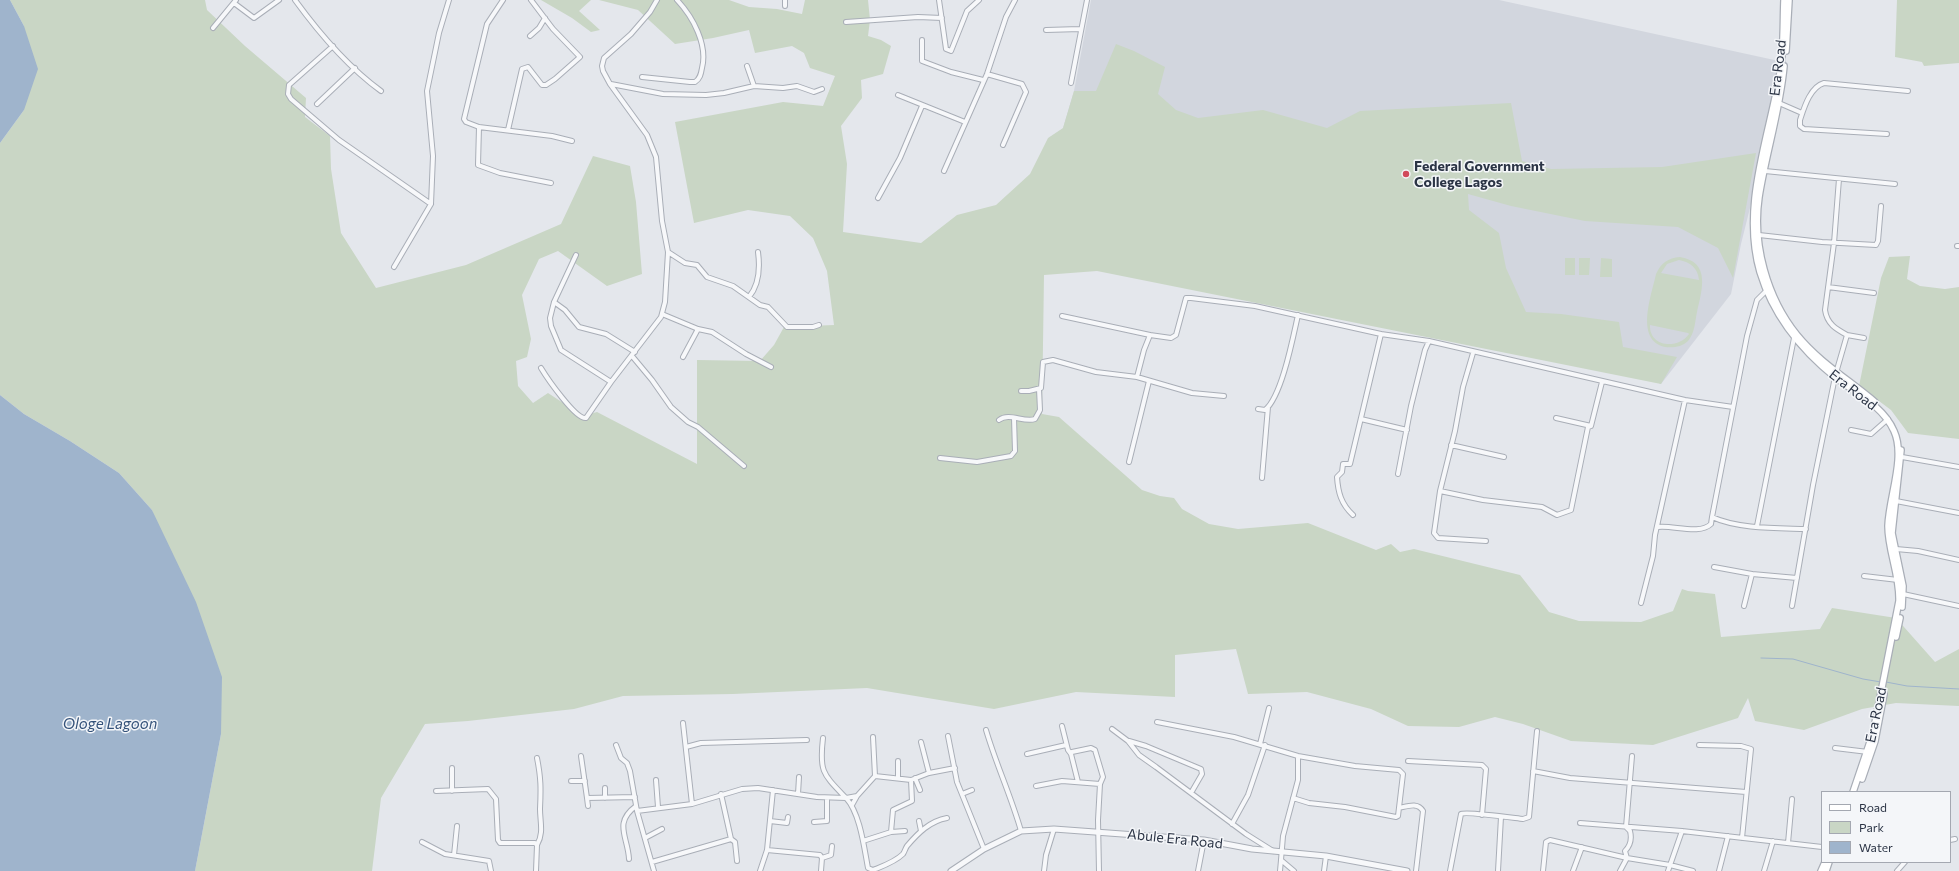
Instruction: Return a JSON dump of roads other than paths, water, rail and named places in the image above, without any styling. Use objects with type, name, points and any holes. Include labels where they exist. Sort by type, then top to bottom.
[{"type":"main road","name":"Era Road","points":[[1784,0],[1780,72],[1754,207],[1754,237],[1766,290],[1774,307],[1794,338],[1812,357],[1879,409],[1888,419],[1895,431],[1898,449],[1888,526],[1898,580],[1899,601],[1896,629],[1868,752],[1853,791]]},
{"type":"main road","points":[[1789,0],[1785,58],[1779,102],[1759,198],[1760,262],[1772,292],[1785,318],[1797,335],[1836,375],[1862,392],[1888,414],[1900,436],[1902,457],[1892,533],[1903,594],[1896,629]]},
{"type":"main road","points":[[1857,791],[1876,741],[1884,687]]},
{"type":"street","points":[[212,28],[235,2],[254,18],[279,0]]},
{"type":"street","points":[[295,0],[312,23],[365,79],[381,90]]},
{"type":"street","points":[[394,267],[431,204],[433,156],[427,91],[439,33],[449,0]]},
{"type":"street","points":[[503,0],[487,24],[464,119],[468,124],[479,127],[508,130],[572,141]]},
{"type":"street","points":[[508,130],[522,69],[528,67],[542,85],[546,85],[580,58],[579,54],[553,29],[531,0]]},
{"type":"street","points":[[541,368],[558,395],[583,419],[586,418],[662,314],[668,283],[668,252],[662,221],[656,157],[647,135],[610,84],[602,66],[604,58],[631,34],[650,12],[657,0]]},
{"type":"street","points":[[642,77],[690,82],[695,82],[699,78],[703,66],[704,47],[694,25],[677,0]]},
{"type":"street","points":[[785,0],[785,6]]},
{"type":"street","points":[[939,0],[946,49],[951,51],[967,11],[979,0]]},
{"type":"street","points":[[944,171],[964,122],[987,74],[1006,17],[1015,0]]},
{"type":"street","points":[[1071,83],[1080,29],[1087,0]]},
{"type":"street","points":[[846,22],[918,17],[942,18]]},
{"type":"street","points":[[530,36],[539,28],[545,18]]},
{"type":"street","points":[[1046,30],[1080,29]]},
{"type":"street","points":[[922,40],[922,61],[951,72],[983,80]]},
{"type":"street","points":[[334,46],[289,85],[288,94],[291,99],[339,140],[431,204]]},
{"type":"street","points":[[747,66],[754,86]]},
{"type":"street","points":[[317,104],[355,68]]},
{"type":"street","points":[[987,74],[1022,84],[1025,87],[1024,96],[1003,145]]},
{"type":"street","points":[[1887,134],[1804,129],[1800,126],[1802,113],[1813,91],[1818,85],[1824,83],[1908,91]]},
{"type":"street","points":[[610,84],[664,94],[686,95],[724,93],[754,86],[783,88],[797,86],[814,92],[822,89]]},
{"type":"street","points":[[898,95],[964,122]]},
{"type":"street","points":[[1779,102],[1802,113]]},
{"type":"street","points":[[878,198],[900,158],[922,106]]},
{"type":"street","points":[[479,127],[478,166],[500,173],[551,182]]},
{"type":"street","points":[[1765,171],[1895,184]]},
{"type":"street","points":[[1838,179],[1834,243],[1828,287],[1826,319],[1836,329],[1847,336],[1864,338]]},
{"type":"street","points":[[1759,235],[1834,243],[1876,245],[1878,241],[1881,206]]},
{"type":"street","points":[[668,252],[686,263],[697,265],[707,278],[733,286],[760,305],[771,309],[786,327],[813,327],[819,325]]},
{"type":"street","points":[[750,297],[753,293],[758,276],[760,264],[758,252]]},
{"type":"street","points":[[576,255],[554,302],[550,318],[559,347],[611,382]]},
{"type":"street","points":[[1828,287],[1874,293]]},
{"type":"street","points":[[1658,527],[1671,526],[1685,529],[1703,529],[1711,524],[1747,336],[1757,300],[1766,290]]},
{"type":"street","points":[[1062,316],[1171,338],[1176,335],[1186,298],[1255,306],[1381,334],[1429,341],[1474,353],[1684,400],[1733,407]]},
{"type":"street","points":[[554,302],[565,310],[580,327],[606,334],[635,352]]},
{"type":"street","points":[[662,314],[712,332],[746,354],[770,366]]},
{"type":"street","points":[[1262,478],[1268,408],[1280,383],[1298,315]]},
{"type":"street","points":[[683,357],[698,328]]},
{"type":"street","points":[[1137,377],[1150,334]]},
{"type":"street","points":[[1353,515],[1340,498],[1337,477],[1342,472],[1343,464],[1350,464],[1381,334]]},
{"type":"street","points":[[1792,606],[1813,485],[1836,375],[1847,336]]},
{"type":"street","points":[[1757,526],[1794,338]]},
{"type":"street","points":[[1398,474],[1419,372],[1429,341]]},
{"type":"street","points":[[1474,353],[1463,387],[1440,491],[1435,524],[1436,537],[1486,541]]},
{"type":"street","points":[[632,356],[652,380],[671,407],[688,422],[698,427],[744,466]]},
{"type":"street","points":[[1000,420],[1003,417],[1028,420],[1037,417],[1040,410],[1039,389],[1041,388],[1043,362],[1053,360],[1096,372],[1137,377],[1192,392],[1224,396]]},
{"type":"street","points":[[1129,462],[1149,381]]},
{"type":"street","points":[[1440,491],[1483,500],[1542,508],[1557,515],[1571,510],[1588,427],[1591,426],[1602,382]]},
{"type":"street","points":[[1021,391],[1039,389]]},
{"type":"street","points":[[1641,603],[1653,556],[1655,535],[1658,527],[1684,400]]},
{"type":"street","points":[[1258,409],[1265,410],[1268,408]]},
{"type":"street","points":[[940,458],[976,462],[1011,456],[1015,451],[1014,418]]},
{"type":"street","points":[[1556,418],[1591,426]]},
{"type":"street","points":[[1360,419],[1407,430]]},
{"type":"street","points":[[1851,430],[1871,434],[1888,419]]},
{"type":"street","points":[[1451,445],[1504,457]]},
{"type":"street","points":[[1902,457],[1959,467]]},
{"type":"street","points":[[1896,501],[1959,513]]},
{"type":"street","points":[[1712,518],[1719,521],[1757,526],[1806,529]]},
{"type":"street","points":[[1896,549],[1918,551],[1959,560]]},
{"type":"street","points":[[1714,567],[1752,574],[1797,578]]},
{"type":"street","points":[[1744,606],[1752,574]]},
{"type":"street","points":[[1864,576],[1898,580]]},
{"type":"street","points":[[1903,594],[1959,606]]},
{"type":"street","points":[[1232,824],[1248,795],[1263,745],[1269,708]]},
{"type":"street","points":[[1157,722],[1201,730],[1263,745],[1298,756],[1355,766],[1399,770],[1403,774],[1398,816],[1393,817],[1293,798]]},
{"type":"street","points":[[683,723],[692,804]]},
{"type":"street","points":[[1062,726],[1066,745],[1071,754],[1078,782]]},
{"type":"street","points":[[1112,729],[1128,741],[1139,755],[1232,824],[1274,851]]},
{"type":"street","points":[[986,730],[994,756],[1010,795],[1021,831]]},
{"type":"street","points":[[1450,871],[1461,814],[1465,812],[1523,819],[1528,817],[1537,731]]},
{"type":"street","points":[[948,736],[957,782],[984,849]]},
{"type":"street","points":[[852,805],[857,796],[875,776],[873,737]]},
{"type":"street","points":[[823,738],[821,767],[828,780],[852,805],[870,870],[898,858],[921,831],[934,822],[947,818]]},
{"type":"street","points":[[686,747],[701,743],[807,740]]},
{"type":"street","points":[[1128,741],[1146,746],[1201,769],[1202,774],[1191,793]]},
{"type":"street","points":[[921,742],[929,773]]},
{"type":"street","points":[[616,745],[621,758],[627,763],[630,771],[637,811],[654,871]]},
{"type":"street","points":[[1027,754],[1066,745]]},
{"type":"street","points":[[1700,745],[1741,746],[1751,749],[1742,838]]},
{"type":"street","points":[[1071,754],[1094,748],[1103,777],[1100,784],[1098,820],[1099,871]]},
{"type":"street","points":[[1835,748],[1868,752]]},
{"type":"street","points":[[581,756],[588,806]]},
{"type":"street","points":[[1280,871],[1283,836],[1299,772],[1298,756]]},
{"type":"street","points":[[1620,871],[1627,858],[1625,851],[1629,847],[1632,837],[1630,831],[1626,827],[1632,756]]},
{"type":"street","points":[[536,871],[537,846],[542,832],[541,780],[537,758]]},
{"type":"street","points":[[898,760],[898,778]]},
{"type":"street","points":[[1408,761],[1482,765],[1486,768],[1482,815]]},
{"type":"street","points":[[452,768],[452,791]]},
{"type":"street","points":[[875,776],[913,779],[929,773],[955,768]]},
{"type":"street","points":[[1533,771],[1570,778],[1600,779],[1629,783],[1746,792]]},
{"type":"street","points":[[798,794],[799,777]]},
{"type":"street","points":[[913,779],[920,790]]},
{"type":"street","points":[[891,832],[893,810],[912,801],[913,779]]},
{"type":"street","points":[[656,780],[658,807]]},
{"type":"street","points":[[571,781],[585,782]]},
{"type":"street","points":[[1036,786],[1062,781],[1100,784]]},
{"type":"street","points":[[605,788],[605,798]]},
{"type":"street","points":[[436,791],[488,789],[496,799],[498,840],[500,843],[532,842],[537,846]]},
{"type":"street","points":[[637,811],[658,807],[692,804],[721,794],[742,789],[773,790],[826,798],[846,798],[857,796]]},
{"type":"street","points":[[760,871],[767,850],[773,790]]},
{"type":"street","points":[[962,794],[972,790]]},
{"type":"street","points":[[721,794],[731,839],[735,842],[737,861]]},
{"type":"street","points":[[587,798],[634,797]]},
{"type":"street","points":[[814,822],[827,821],[826,798]]},
{"type":"street","points":[[1788,843],[1792,798]]},
{"type":"street","points":[[1399,808],[1413,805],[1418,806],[1423,811],[1416,871]]},
{"type":"street","points":[[629,859],[623,832],[623,822],[629,811],[636,806]]},
{"type":"street","points":[[1498,871],[1501,817]]},
{"type":"street","points":[[770,821],[787,822],[788,818]]},
{"type":"street","points":[[919,821],[921,831]]},
{"type":"street","points":[[1580,823],[1682,831],[1821,847]]},
{"type":"street","points":[[454,855],[457,826]]},
{"type":"street","points":[[1044,871],[1046,855],[1054,829]]},
{"type":"street","name":"Abule Era Road","points":[[951,871],[984,849],[1021,831],[1054,829],[1204,840],[1252,850],[1326,856],[1407,871]]},
{"type":"street","points":[[645,838],[662,830]]},
{"type":"street","points":[[1668,871],[1682,831]]},
{"type":"street","points":[[863,841],[891,832],[905,832]]},
{"type":"street","points":[[1719,871],[1728,836]]},
{"type":"street","points":[[652,862],[731,839]]},
{"type":"street","points":[[1951,840],[1955,839]]},
{"type":"street","points":[[1198,871],[1204,840]]},
{"type":"street","points":[[1543,871],[1546,842],[1550,840],[1627,858],[1670,865],[1693,871]]},
{"type":"street","points":[[1764,871],[1773,841]]},
{"type":"street","points":[[422,842],[445,854],[489,861],[491,871]]},
{"type":"street","points":[[767,850],[820,856],[822,858],[831,855],[832,846]]},
{"type":"street","points":[[1573,871],[1582,847]]},
{"type":"street","points":[[1324,871],[1326,856]]},
{"type":"street","points":[[821,871],[822,858]]},
{"type":"street","points":[[1281,860],[1294,871]]},
{"type":"street","points":[[1897,870],[1905,871]]},
{"type":"water","points":[[0,0],[10,0],[24,26],[38,69],[24,110],[0,143]]},
{"type":"water","name":"Ologe Lagoon","points":[[0,395],[24,414],[70,441],[119,473],[152,510],[196,602],[222,677],[221,734],[195,871],[0,871]]},
{"type":"waterway","points":[[1761,658],[1793,659],[1863,679],[1881,682]]},
{"type":"waterway","points":[[1886,682],[1907,686],[1959,689]]},
{"type":"place","name":"Federal Government College Lagos","points":[[1406,174]]}]
